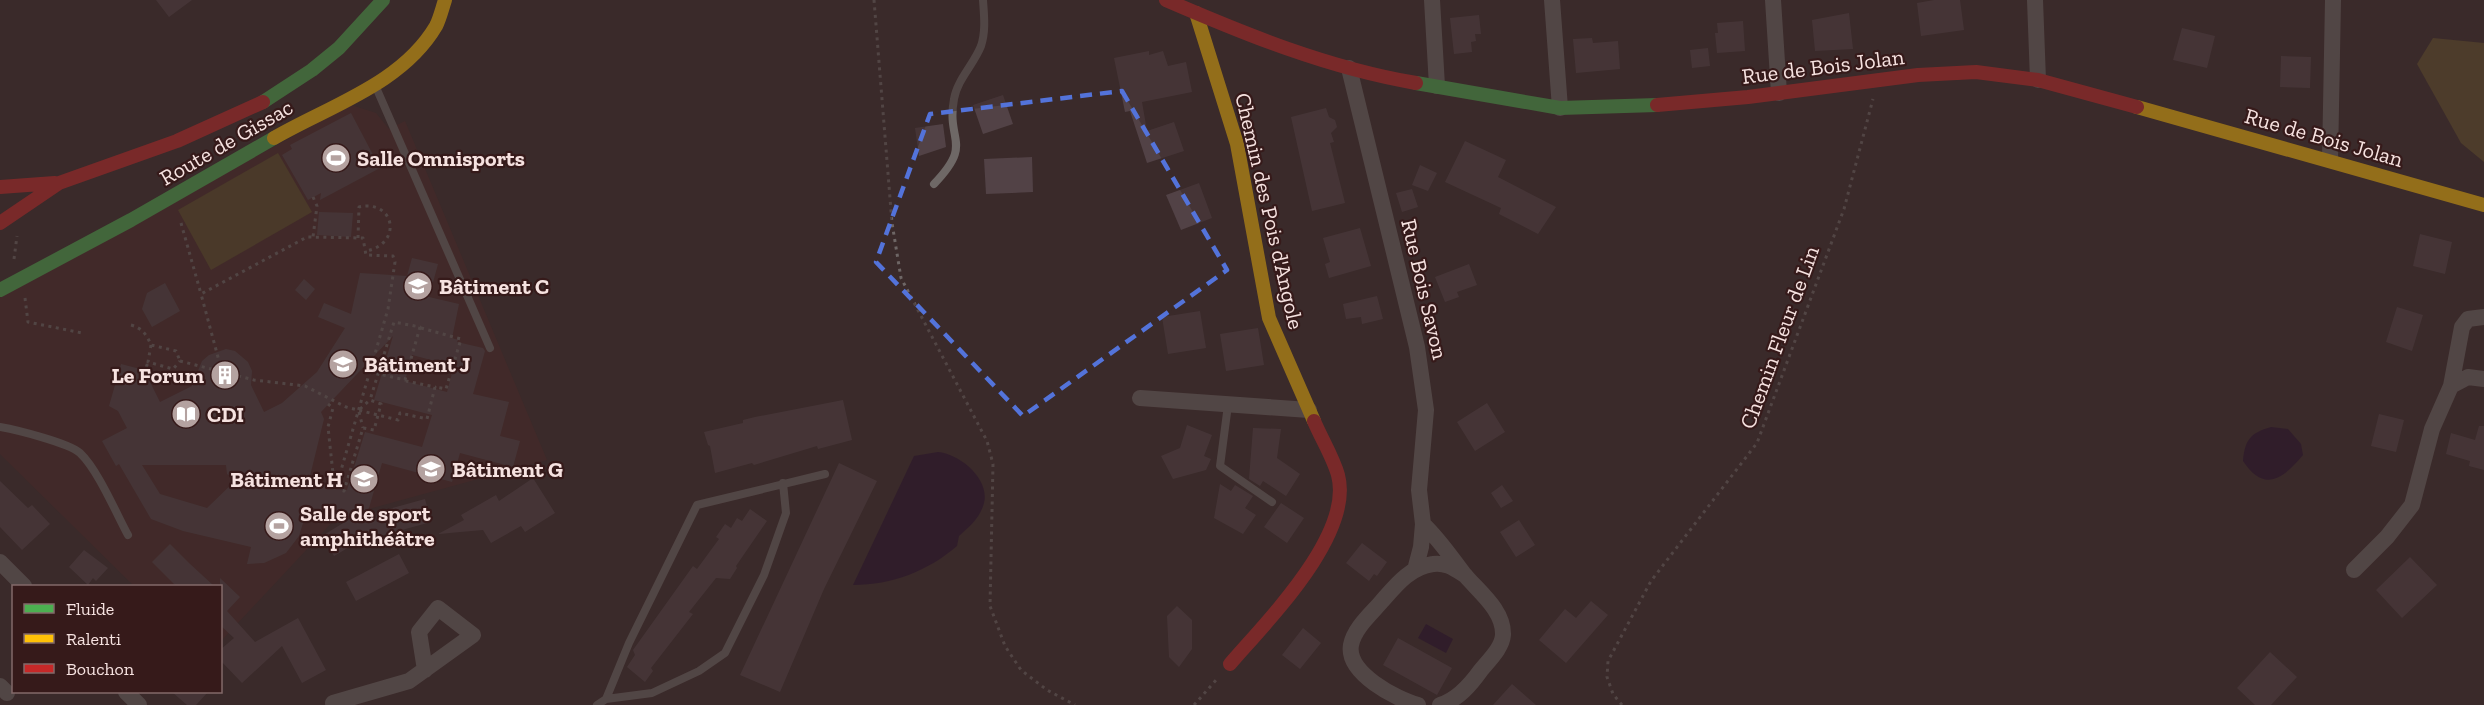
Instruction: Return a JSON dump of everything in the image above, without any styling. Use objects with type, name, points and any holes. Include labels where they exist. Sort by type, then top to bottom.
[{"type":"street","name":"Route de Gissac","points":[[0,223],[58,183],[177,141],[261,103],[312,70],[339,48],[373,7],[383,0]]},
{"type":"street","name":"Route de Gissac","points":[[0,290],[375,85],[400,68],[423,45],[436,24],[445,0]]},
{"type":"street","name":"Rue de Bois Jolan","points":[[1166,0],[1257,39],[1368,75],[1560,108],[1645,106],[1779,93],[1878,80],[1976,72],[2038,80],[2484,205]]},
{"type":"street","points":[[1432,0],[1437,87]]},
{"type":"street","points":[[1551,0],[1560,108]]},
{"type":"street","points":[[1773,0],[1779,93]]},
{"type":"street","points":[[2035,0],[2038,80]]},
{"type":"street","points":[[2330,160],[2333,0]]},
{"type":"street","name":"Chemin des Pois d'Angole","points":[[1196,13],[1237,144],[1269,318],[1338,476],[1340,502],[1326,537],[1299,581],[1230,664]]},
{"type":"street","name":"Rue Bois Savon","points":[[1349,68],[1417,347],[1426,410],[1419,490],[1423,524],[1421,547],[1414,570]]},
{"type":"street","name":"Route de Gissac","points":[[0,187],[58,183]]},
{"type":"street","points":[[2354,570],[2387,537],[2412,505],[2432,429],[2451,386],[2462,327],[2468,319],[2484,317]]},
{"type":"street","points":[[2451,386],[2468,377],[2484,379]]},
{"type":"street","points":[[1140,398],[1309,410]]},
{"type":"street","points":[[1423,524],[1466,576],[1487,597],[1500,621],[1503,635],[1500,644],[1473,681],[1451,702],[1440,705]]},
{"type":"street","points":[[0,562],[23,585]]},
{"type":"street","points":[[1418,705],[1401,700],[1380,688],[1355,664],[1351,645],[1356,632],[1402,578],[1414,570],[1439,563],[1448,565],[1466,576]]},
{"type":"street","points":[[331,704],[409,681],[425,670]]},
{"type":"street","points":[[127,693],[139,705]]},
{"type":"lane","points":[[934,184],[950,168],[955,158],[957,148],[953,112],[954,98],[981,45],[985,22],[983,0]]},
{"type":"lane","points":[[375,85],[490,348]]},
{"type":"lane","points":[[1228,405],[1220,466],[1272,502]]},
{"type":"lane","points":[[0,427],[25,431],[79,452],[128,535]]},
{"type":"lane","points":[[606,699],[629,643],[697,505],[825,474]]},
{"type":"lane","points":[[597,705],[606,699],[652,693],[699,671],[725,653],[764,575],[786,513],[783,483]]},
{"type":"path","points":[[874,0],[891,223],[901,278],[987,441],[993,464],[990,606],[1005,646],[1021,670],[1047,690],[1075,705]]},
{"type":"path","name":"Chemin Fleur de Lin","points":[[1622,705],[1613,694],[1607,677],[1608,660],[1651,581],[1757,443],[1844,209],[1878,80]]},
{"type":"path","points":[[313,197],[317,206],[313,237]]},
{"type":"path","points":[[358,238],[359,207],[371,205],[382,210],[391,224],[390,233],[382,245],[366,251]]},
{"type":"path","points":[[14,260],[20,226],[15,212]]},
{"type":"path","points":[[181,223],[222,372]]},
{"type":"path","points":[[201,294],[307,237],[363,238],[366,255],[393,256],[388,309],[337,484]]},
{"type":"path","points":[[24,295],[28,322],[82,333]]},
{"type":"path","points":[[358,410],[370,400],[394,322],[461,339],[446,389],[379,374]]},
{"type":"path","points":[[131,325],[138,327],[148,336],[151,345],[144,374]]},
{"type":"path","points":[[405,380],[420,327]]},
{"type":"path","points":[[151,345],[177,351],[180,360]]},
{"type":"path","points":[[180,360],[254,380],[304,386],[346,407],[398,420],[400,413],[427,419],[435,387]]},
{"type":"path","points":[[148,362],[173,369],[180,360]]},
{"type":"path","points":[[363,428],[374,430],[381,404],[370,400]]},
{"type":"path","points":[[328,404],[333,408],[328,427],[334,483],[342,485],[341,489],[344,491],[363,428],[358,410]]},
{"type":"path","points":[[1194,705],[1230,664]]},
{"type":"highlighted area","points":[[1122,91],[1227,270],[1023,416],[876,262],[930,114]]},
{"type":"shaded area","points":[[2433,38],[2484,43],[2484,162],[2461,143],[2417,64]]},
{"type":"shaded area","points":[[351,105],[376,113],[389,129],[405,121],[547,460],[336,518],[222,640],[222,585],[133,585],[0,454],[0,295]]},
{"type":"shaded area","points":[[278,153],[312,212],[211,270],[178,210]]},
{"type":"shaded area","points":[[2271,427],[2288,429],[2301,444],[2303,455],[2281,476],[2266,479],[2258,477],[2243,461],[2245,448],[2250,438]]},
{"type":"shaded area","points":[[938,452],[955,457],[972,469],[978,477],[985,494],[984,503],[977,517],[959,536],[957,546],[934,563],[895,579],[853,585],[914,456]]},
{"type":"shaded area","points":[[1426,624],[1453,639],[1446,653],[1418,638]]},
{"type":"building","points":[[156,0],[192,0],[169,17]]},
{"type":"building","points":[[1934,0],[1960,0],[1964,30],[1921,36],[1917,3]]},
{"type":"building","points":[[1849,13],[1853,49],[1815,51],[1812,20]]},
{"type":"building","points":[[1479,15],[1481,34],[1475,34],[1476,41],[1471,42],[1472,52],[1454,54],[1450,18]]},
{"type":"building","points":[[1743,21],[1745,51],[1717,53],[1715,33],[1718,33],[1717,23]]},
{"type":"building","points":[[2182,28],[2215,36],[2207,68],[2173,60]]},
{"type":"building","points":[[1592,38],[1593,43],[1618,41],[1620,69],[1576,73],[1573,39]]},
{"type":"building","points":[[1708,48],[1710,66],[1692,68],[1690,50]]},
{"type":"building","points":[[1149,51],[1149,55],[1163,51],[1168,66],[1186,62],[1192,92],[1142,102],[1147,131],[1174,122],[1184,151],[1147,163],[1130,111],[1125,112],[1114,58]]},
{"type":"building","points":[[2281,56],[2311,57],[2310,88],[2280,87]]},
{"type":"building","points":[[1003,95],[1013,124],[983,134],[973,105]]},
{"type":"building","points":[[1326,108],[1329,117],[1335,120],[1337,127],[1331,133],[1334,142],[1330,143],[1345,203],[1312,211],[1291,117]]},
{"type":"building","name":"Salle Omnisports","points":[[351,113],[380,168],[320,200],[321,193],[308,200],[282,155],[292,149],[290,145]]},
{"type":"building","points":[[943,124],[946,147],[919,156],[915,128]]},
{"type":"building","points":[[1465,141],[1506,160],[1498,177],[1556,207],[1538,234],[1499,214],[1501,208],[1445,182]]},
{"type":"building","points":[[1032,157],[1033,192],[986,194],[984,159]]},
{"type":"building","points":[[1420,165],[1437,173],[1428,191],[1412,185]]},
{"type":"building","points":[[1199,183],[1212,218],[1181,230],[1166,195]]},
{"type":"building","points":[[1412,189],[1418,207],[1402,212],[1396,193]]},
{"type":"building","points":[[319,212],[353,213],[351,237],[317,235]]},
{"type":"building","points":[[1360,228],[1371,266],[1329,278],[1325,264],[1330,262],[1323,238]]},
{"type":"building","points":[[2420,234],[2452,242],[2445,274],[2413,266]]},
{"type":"building","points":[[412,258],[438,264],[429,297],[459,304],[452,338],[458,340],[457,342],[483,348],[485,351],[473,394],[509,402],[500,436],[520,441],[513,467],[460,453],[452,482],[382,463],[367,515],[425,499],[431,522],[358,542],[334,556],[322,536],[353,517],[308,507],[299,536],[286,553],[264,563],[247,564],[251,547],[183,531],[151,519],[119,464],[116,466],[102,441],[127,428],[118,411],[109,406],[121,364],[144,370],[160,402],[192,386],[187,378],[195,378],[202,361],[209,355],[226,349],[235,351],[248,362],[252,371],[251,385],[264,412],[282,403],[317,372],[345,328],[318,317],[324,303],[351,314],[360,273],[407,276]],"holes":[[[393,336],[374,400],[432,415],[422,447],[365,432],[347,490],[309,480],[324,419],[321,412]],[[412,355],[454,366],[447,392],[405,381]],[[142,465],[226,465],[227,474],[236,480],[207,508],[160,494]]]},
{"type":"building","points":[[1469,264],[1477,285],[1457,292],[1459,297],[1445,302],[1435,277]]},
{"type":"building","points":[[304,279],[315,289],[306,300],[295,290]]},
{"type":"building","points":[[165,283],[180,311],[152,327],[142,309],[147,293]]},
{"type":"building","points":[[1377,296],[1383,319],[1362,324],[1361,317],[1346,319],[1343,304]]},
{"type":"building","points":[[2397,307],[2423,315],[2412,351],[2386,342]]},
{"type":"building","points":[[1200,311],[1206,348],[1168,354],[1162,317]]},
{"type":"building","points":[[1258,328],[1264,365],[1226,371],[1220,334]]},
{"type":"building","points":[[843,400],[852,440],[818,449],[817,446],[754,465],[752,463],[715,473],[710,446],[704,432],[743,423],[743,420],[755,417]]},
{"type":"building","points":[[1487,403],[1505,432],[1475,451],[1457,422]]},
{"type":"building","points":[[2379,414],[2404,420],[2396,452],[2371,446]]},
{"type":"building","points":[[1187,425],[1212,435],[1204,456],[1211,459],[1206,470],[1173,479],[1161,456],[1180,448]]},
{"type":"building","points":[[2479,426],[2484,426],[2484,470],[2469,466],[2470,461],[2446,454],[2451,433],[2475,440]]},
{"type":"building","points":[[1253,428],[1281,429],[1277,458],[1300,474],[1286,496],[1263,481],[1260,486],[1249,479]]},
{"type":"building","points":[[839,463],[877,481],[824,589],[780,692],[740,675]]},
{"type":"building","points":[[533,478],[555,513],[525,532],[521,526],[491,543],[483,530],[438,534],[464,520],[461,515],[496,495],[499,501]]},
{"type":"building","points":[[0,481],[28,508],[32,505],[50,524],[22,550],[0,527]]},
{"type":"building","points":[[1220,484],[1231,491],[1235,485],[1253,496],[1245,508],[1256,515],[1243,534],[1214,518]]},
{"type":"building","points":[[1502,485],[1513,501],[1501,508],[1491,493]]},
{"type":"building","points":[[1281,503],[1304,518],[1287,543],[1264,527]]},
{"type":"building","points":[[750,509],[767,521],[736,566],[730,579],[716,578],[689,612],[693,614],[651,668],[653,671],[645,682],[627,667],[635,655],[633,650],[693,566],[697,569],[719,539],[716,537],[725,524],[731,528],[737,518],[742,521]]},
{"type":"building","points":[[1519,520],[1535,545],[1516,557],[1500,532]]},
{"type":"building","points":[[1362,543],[1387,562],[1377,576],[1374,574],[1369,581],[1346,563]]},
{"type":"building","points":[[170,544],[213,585],[175,585],[152,562]]},
{"type":"building","points":[[84,550],[108,568],[96,581],[93,578],[88,585],[69,567]]},
{"type":"building","points":[[399,554],[409,573],[356,601],[346,582]]},
{"type":"building","points":[[2410,557],[2437,585],[2402,618],[2376,590]]},
{"type":"building","points":[[220,578],[240,597],[227,611],[255,642],[298,618],[326,670],[302,683],[282,646],[242,683],[222,662],[222,648],[234,638],[222,627],[222,585],[220,585]]},
{"type":"building","points":[[1591,601],[1608,615],[1566,663],[1539,640],[1565,609],[1576,618]]},
{"type":"building","points":[[1177,606],[1192,620],[1192,649],[1179,667],[1169,657],[1167,616]]},
{"type":"building","points":[[1303,628],[1321,643],[1300,669],[1282,655]]},
{"type":"building","points":[[1398,638],[1452,668],[1437,695],[1383,665]]},
{"type":"building","points":[[2270,652],[2297,677],[2271,705],[2255,705],[2237,688]]},
{"type":"building","points":[[1512,684],[1536,705],[1493,705]]},
{"type":"building","points":[[173,693],[207,693],[196,705],[187,705]]},
{"type":"traffic: fast","points":[[263,102],[312,70],[339,48],[383,0]]},
{"type":"traffic: fast","points":[[1416,83],[1560,108],[1657,105]]},
{"type":"traffic: fast","points":[[0,290],[131,220],[274,138]]},
{"type":"traffic: slow","points":[[274,138],[363,92],[404,63],[422,46],[436,26],[445,0]]},
{"type":"traffic: slow","points":[[1196,13],[1237,144],[1269,318],[1314,421]]},
{"type":"traffic: slow","points":[[2137,107],[2484,205]]},
{"type":"traffic: jam","points":[[1166,0],[1288,49],[1351,69],[1416,83]]},
{"type":"traffic: jam","points":[[1657,105],[1748,97],[1918,75],[1976,72],[2038,80],[2137,107]]},
{"type":"traffic: jam","points":[[0,223],[59,183],[177,141],[263,102]]},
{"type":"traffic: jam","points":[[0,187],[55,183]]},
{"type":"traffic: jam","points":[[1230,664],[1304,576],[1333,524],[1339,499],[1338,475],[1314,421]]},
{"type":"place","name":"Salle Omnisports","points":[[336,158]]},
{"type":"place","name":"Bâtiment C","points":[[418,286]]},
{"type":"place","name":"Bâtiment J","points":[[343,364]]},
{"type":"place","name":"Le Forum","points":[[225,375]]},
{"type":"place","name":"CDI","points":[[186,414]]},
{"type":"place","name":"Bâtiment G","points":[[431,469]]},
{"type":"place","name":"Bâtiment H","points":[[364,479]]},
{"type":"place","name":"Salle de sport amphithéâtre","points":[[279,526]]}]
